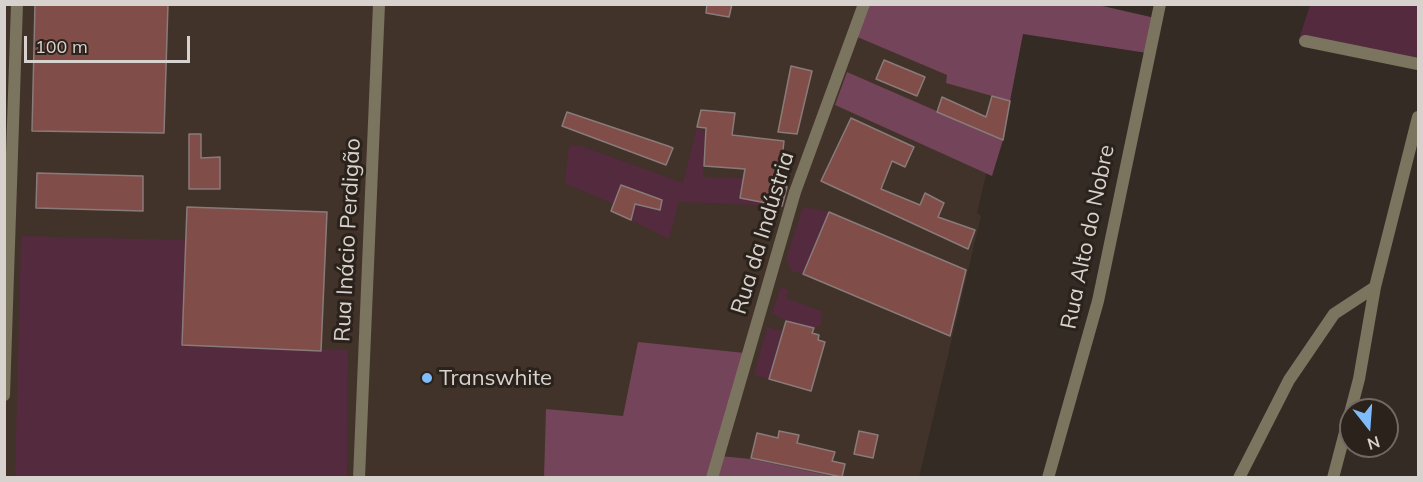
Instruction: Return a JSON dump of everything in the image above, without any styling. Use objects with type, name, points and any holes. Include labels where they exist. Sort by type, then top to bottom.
[{"type":"street","points":[[4,395],[17,4]]},
{"type":"street","name":"Rua Inácio Perdigão","points":[[359,477],[379,4]]},
{"type":"street","name":"Rua da Indústria","points":[[712,477],[795,192],[864,4]]},
{"type":"street","name":"Rua Alto do Nobre","points":[[1048,477],[1098,301],[1160,4]]},
{"type":"street","points":[[1305,41],[1419,64]]},
{"type":"street","points":[[1333,477],[1359,380],[1375,287],[1419,117]]},
{"type":"street","points":[[1239,477],[1289,380],[1334,314],[1375,287]]},
{"type":"shaded area","points":[[1094,4],[1155,18],[1147,53],[1023,34],[1010,101],[946,83],[947,75],[855,36],[867,5]]},
{"type":"shaded area","points":[[4,5],[1026,5],[977,213],[981,216],[919,477],[5,477]]},
{"type":"shaded area","points":[[1310,5],[1418,5],[1418,64],[1299,39]]},
{"type":"shaded area","points":[[847,72],[1003,140],[992,176],[835,105]]},
{"type":"shaded area","points":[[697,127],[705,132],[703,177],[743,178],[740,198],[782,206],[679,202],[669,239],[631,220],[635,204],[659,210],[662,200],[621,185],[613,204],[565,183],[568,150],[571,146],[581,146],[683,183]]},
{"type":"shaded area","points":[[803,207],[829,212],[803,274],[792,271],[786,259]]},
{"type":"shaded area","points":[[21,236],[186,240],[182,345],[348,350],[347,477],[15,478]]},
{"type":"shaded area","points":[[781,287],[788,290],[786,298],[821,311],[821,325],[814,328],[786,321],[772,313]]},
{"type":"shaded area","points":[[767,327],[783,331],[769,379],[754,375]]},
{"type":"shaded area","points":[[638,342],[745,353],[710,477],[544,478],[546,409],[623,416]]},
{"type":"shaded area","points":[[720,456],[751,459],[836,477],[714,478]]},
{"type":"building","points":[[35,4],[168,4],[164,133],[32,131]]},
{"type":"building","points":[[707,4],[732,4],[729,17],[706,13]]},
{"type":"building","points":[[884,60],[925,77],[917,96],[876,79]]},
{"type":"building","points":[[791,66],[812,71],[797,134],[778,132]]},
{"type":"building","points":[[992,96],[1010,101],[1003,140],[937,112],[942,97],[986,117]]},
{"type":"building","points":[[701,110],[735,113],[732,135],[784,141],[779,185],[787,187],[782,206],[740,198],[745,169],[704,166],[706,128],[697,127]]},
{"type":"building","points":[[567,112],[673,148],[666,165],[562,126]]},
{"type":"building","points":[[851,118],[914,147],[905,167],[892,161],[881,189],[920,205],[925,193],[944,203],[938,217],[975,230],[968,249],[821,181]]},
{"type":"building","points":[[189,134],[201,134],[201,158],[220,157],[220,189],[189,189]]},
{"type":"building","points":[[37,173],[143,176],[143,211],[36,208]]},
{"type":"building","points":[[621,185],[662,200],[660,210],[635,204],[631,220],[611,211]]},
{"type":"building","points":[[187,207],[327,212],[321,351],[182,345]]},
{"type":"building","points":[[829,212],[966,270],[950,336],[803,274]]},
{"type":"building","points":[[786,321],[814,328],[812,333],[819,335],[818,340],[825,342],[811,391],[769,379]]},
{"type":"building","points":[[779,431],[799,435],[797,443],[835,452],[832,461],[845,464],[842,477],[751,458],[757,433],[778,438]]},
{"type":"building","points":[[859,431],[878,435],[873,458],[854,454]]},
{"type":"place","name":"Transwhite","points":[[427,378]]}]
